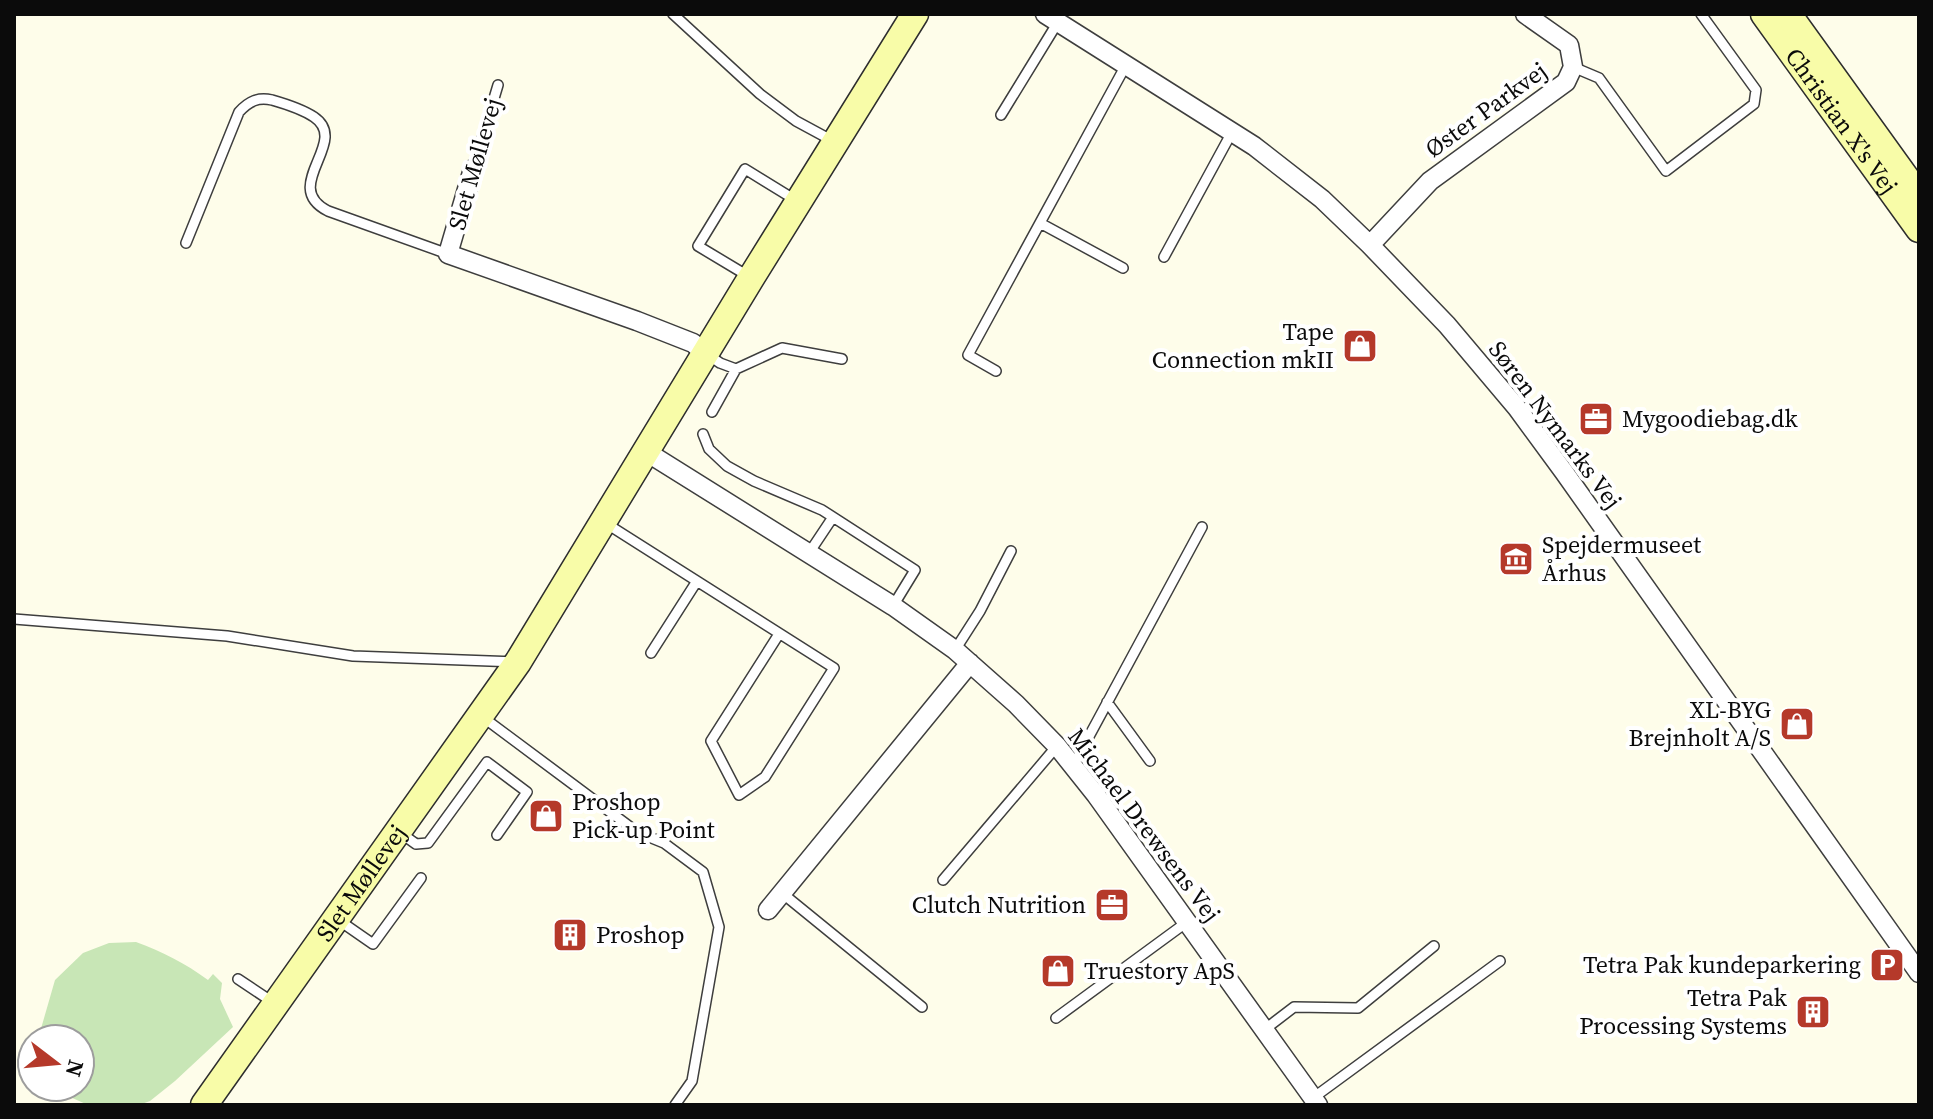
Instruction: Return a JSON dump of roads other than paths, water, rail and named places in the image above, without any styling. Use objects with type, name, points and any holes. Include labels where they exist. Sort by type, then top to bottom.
[{"type":"street","name":"Slet Møllevej","points":[[204,1105],[518,662],[915,14]]},
{"type":"street","name":"Øster Parkvej","points":[[1370,245],[1430,181],[1566,82],[1573,67],[1569,45],[1525,14]]},
{"type":"street","name":"Christian X's Vej","points":[[1764,14],[1919,229]]},
{"type":"street","name":"Christian X's Vej","points":[[1788,14],[1919,196]]},
{"type":"street","name":"Søren Nymarks Vej","points":[[1052,18],[1254,146],[1322,199],[1447,325],[1517,408],[1919,973]]},
{"type":"street","name":"Slet Møllevej","points":[[473,169],[448,254],[693,343],[705,353]]},
{"type":"street","name":"Michael Drewsens Vej","points":[[645,451],[893,606],[955,650],[1016,704],[1073,766],[1316,1102]]},
{"type":"street","points":[[768,910],[970,663]]},
{"type":"lane","points":[[673,14],[760,94],[796,121],[836,142]]},
{"type":"lane","points":[[1573,67],[1599,78],[1666,171],[1754,104],[1756,90],[1701,14]]},
{"type":"lane","points":[[1001,115],[1052,18]]},
{"type":"lane","points":[[996,371],[968,355],[1126,65]]},
{"type":"lane","name":"Slet Møllevej","points":[[473,169],[498,85]]},
{"type":"lane","points":[[186,243],[239,112],[245,105],[262,98],[293,107],[321,124],[324,131],[323,148],[310,188],[316,203],[328,211],[448,254]]},
{"type":"lane","points":[[1164,257],[1232,132]]},
{"type":"lane","points":[[751,278],[698,246],[745,169],[799,202]]},
{"type":"lane","points":[[1040,223],[1123,268]]},
{"type":"lane","points":[[712,412],[736,369],[782,348],[842,359]]},
{"type":"lane","points":[[705,353],[736,369]]},
{"type":"lane","points":[[703,434],[709,449],[727,466],[822,510],[915,570],[893,606]]},
{"type":"lane","points":[[809,553],[833,517]]},
{"type":"lane","points":[[602,522],[834,668],[765,777],[739,795],[711,741],[779,634]]},
{"type":"lane","points":[[1073,766],[1202,527]]},
{"type":"lane","points":[[955,650],[980,611],[1011,551]]},
{"type":"lane","points":[[651,653],[697,581]]},
{"type":"lane","points":[[14,619],[227,636],[353,656],[518,662]]},
{"type":"lane","points":[[1107,702],[1150,761]]},
{"type":"lane","points":[[481,716],[637,832],[664,843],[703,872],[719,927],[692,1081],[675,1105]]},
{"type":"lane","points":[[943,880],[1057,746]]},
{"type":"lane","points":[[399,832],[416,844],[428,843],[487,762],[527,792],[497,835]]},
{"type":"lane","points":[[337,919],[373,944],[421,878]]},
{"type":"lane","points":[[782,892],[922,1007]]},
{"type":"lane","points":[[1056,1018],[1187,922]]},
{"type":"lane","points":[[1264,1030],[1294,1007],[1358,1008],[1434,946]]},
{"type":"lane","points":[[1316,1102],[1500,961]]},
{"type":"lane","points":[[238,979],[277,1004]]},
{"type":"place","name":"Tape Connection mkII","points":[[1360,346]]},
{"type":"place","name":"Mygoodiebag.dk","points":[[1596,419]]},
{"type":"place","name":"Spejdermuseet Århus","points":[[1516,559]]},
{"type":"place","name":"XL-BYG Brejnholt A/S","points":[[1797,724]]},
{"type":"place","name":"Proshop Pick-up Point","points":[[546,816]]},
{"type":"place","name":"Clutch Nutrition","points":[[1112,905]]},
{"type":"place","name":"Proshop","points":[[570,935]]},
{"type":"place","name":"Tetra Pak kundeparkering","points":[[1887,965]]},
{"type":"place","name":"Truestory ApS","points":[[1058,971]]},
{"type":"place","name":"Tetra Pak Processing Systems","points":[[1813,1012]]}]
